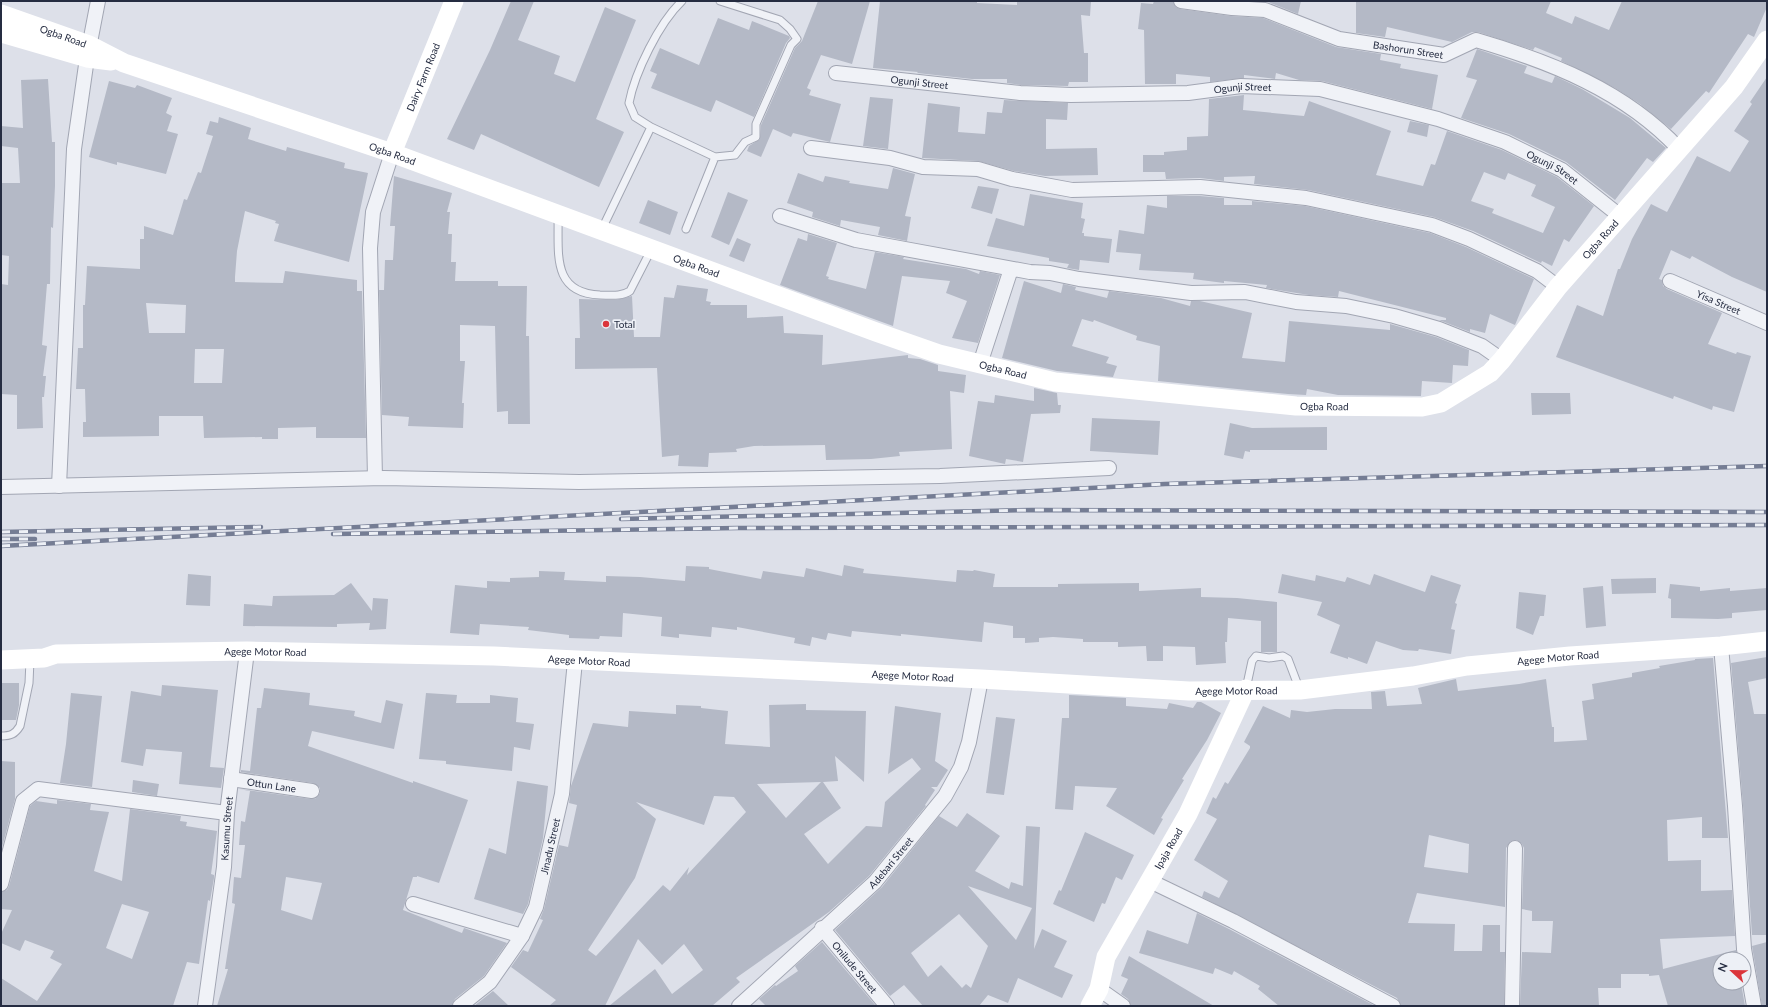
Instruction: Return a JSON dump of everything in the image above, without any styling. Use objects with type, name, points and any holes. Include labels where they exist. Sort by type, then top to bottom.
[{"type":"main road","name":"Dairy Farm Road","points":[[392,153],[454,1]]},
{"type":"main road","name":"Ogba Road","points":[[1,14],[88,52]]},
{"type":"main road","name":"Ogba Road","points":[[1,32],[88,52],[124,63],[392,153],[651,250],[939,354],[1055,382],[1296,406],[1422,407],[1442,403],[1490,372],[1502,360],[1558,286],[1734,87],[1767,40]]},
{"type":"main road","name":"Agege Motor Road","points":[[1,660],[30,660],[56,654],[247,651],[494,656],[981,679],[1189,691],[1246,689],[1300,690],[1413,676],[1467,666],[1570,656],[1721,646],[1767,641]]},
{"type":"main road","name":"Agege Motor Road","points":[[1,647],[40,648],[56,654]]},
{"type":"main road","name":"Ipaja Road","points":[[1090,1006],[1099,989],[1106,957],[1188,814],[1246,689]]},
{"type":"street","points":[[59,486],[74,149],[88,52],[98,1]]},
{"type":"street","name":"Bashorun Street","points":[[1181,1],[1232,8],[1264,10],[1340,39],[1444,55],[1476,40],[1514,51],[1547,63],[1610,92],[1662,131],[1679,149]]},
{"type":"street","name":"Ogunji Street","points":[[836,73],[1020,93],[1188,93],[1241,86],[1320,89],[1431,116],[1505,142],[1562,170],[1620,216]]},
{"type":"street","points":[[811,148],[890,158],[923,167],[978,169],[1012,179],[1072,190],[1200,187],[1306,198],[1432,225],[1469,239],[1537,271],[1558,286]]},
{"type":"street","points":[[375,478],[369,298],[370,248],[373,212],[392,153]]},
{"type":"street","points":[[780,216],[856,240],[1011,268],[1191,292],[1245,292],[1296,302],[1346,306],[1394,316],[1440,329],[1482,346],[1502,360]]},
{"type":"street","points":[[980,364],[1011,268]]},
{"type":"street","name":"Yisa Street","points":[[1670,281],[1767,323]]},
{"type":"street","points":[[1,487],[375,478],[602,482],[940,476],[1109,468]]},
{"type":"street","points":[[1721,646],[1735,806],[1744,949],[1754,1006]]},
{"type":"street","name":"Kasumu Street","points":[[205,1006],[224,867],[227,813],[247,651]]},
{"type":"street","name":"Jinadu Street","points":[[460,1006],[490,982],[522,936],[536,907],[562,794],[575,661]]},
{"type":"street","name":"Adebari Street","points":[[739,1006],[822,928],[875,882],[945,796],[961,767],[969,742],[981,679]]},
{"type":"street","name":"Ottun Lane","points":[[231,779],[312,790]]},
{"type":"street","points":[[1,884],[23,801],[38,789],[227,813]]},
{"type":"street","points":[[1512,1006],[1515,848]]},
{"type":"street","points":[[1150,881],[1233,921],[1393,1006]]},
{"type":"street","points":[[413,904],[522,936]]},
{"type":"street","name":"Onilude Street","points":[[822,928],[887,1006]]},
{"type":"street","points":[[1099,989],[1123,1006]]},
{"type":"lane","points":[[682,1],[669,16],[638,71],[631,90],[629,103],[635,117],[651,127],[715,157],[735,155],[744,142],[756,137],[756,124],[791,45],[797,39],[790,29],[780,20],[720,1]]},
{"type":"lane","points":[[601,231],[651,127]]},
{"type":"lane","points":[[686,229],[715,157]]},
{"type":"lane","points":[[558,215],[559,265],[564,278],[573,289],[588,294],[624,295],[630,291],[651,250]]},
{"type":"lane","points":[[1246,689],[1252,661],[1256,656],[1269,658],[1283,656],[1288,658],[1300,690]]},
{"type":"lane","points":[[1,736],[10,736],[16,732],[20,726],[29,683],[30,660]]},
{"type":"building","points":[[511,1],[534,1],[518,40],[560,56],[554,74],[575,82],[605,7],[636,20],[596,119],[624,132],[599,187],[481,134],[474,150],[447,139],[490,50]]},
{"type":"building","points":[[818,1],[870,1],[852,64],[821,55],[807,88],[811,90],[809,95],[841,104],[830,142],[793,133],[791,137],[773,129],[761,157],[747,151],[749,146],[760,139],[761,125],[795,48],[802,41]]},
{"type":"building","points":[[880,1],[977,1],[977,3],[1017,5],[1017,1],[1091,1],[1090,16],[1081,15],[1084,53],[1088,53],[1088,82],[1069,82],[1068,86],[1021,85],[1007,83],[1007,79],[972,79],[873,68]]},
{"type":"building","points":[[1154,1],[1173,1],[1176,7],[1180,9],[1231,16],[1263,18],[1336,47],[1381,54],[1380,60],[1401,64],[1400,68],[1438,75],[1432,109],[1322,81],[1299,80],[1276,73],[1275,79],[1244,75],[1244,78],[1210,82],[1210,77],[1176,74],[1176,84],[1145,84],[1144,30],[1138,29],[1141,3],[1153,4]]},
{"type":"building","points":[[1257,1],[1301,1],[1298,14],[1268,2]]},
{"type":"building","points":[[1356,1],[1551,1],[1546,13],[1572,24],[1575,16],[1609,30],[1622,1],[1767,1],[1767,7],[1754,37],[1748,34],[1709,93],[1706,91],[1671,129],[1640,104],[1615,88],[1561,61],[1562,58],[1535,47],[1533,50],[1478,32],[1472,32],[1452,42],[1387,27],[1385,37],[1356,33]]},
{"type":"building","points":[[718,18],[749,30],[752,21],[789,36],[790,38],[786,43],[754,117],[716,100],[711,112],[651,88],[657,74],[650,71],[660,48],[699,65]]},
{"type":"building","points":[[1477,49],[1527,66],[1524,73],[1552,83],[1555,76],[1582,89],[1630,118],[1666,148],[1653,162],[1647,158],[1615,200],[1566,162],[1509,134],[1461,118],[1477,80],[1466,77]]},
{"type":"building","points":[[1767,77],[1767,292],[1732,277],[1692,256],[1690,259],[1671,250],[1659,279],[1662,280],[1663,286],[1667,289],[1722,313],[1708,344],[1736,354],[1737,352],[1751,356],[1734,412],[1713,406],[1712,410],[1674,396],[1673,399],[1556,357],[1577,305],[1603,316],[1618,269],[1620,269],[1632,239],[1651,204],[1667,212],[1697,156],[1730,172],[1749,141],[1734,131],[1752,104],[1750,102]]},
{"type":"building","points":[[48,79],[52,142],[55,142],[55,186],[53,228],[51,227],[50,284],[47,284],[42,345],[47,346],[43,376],[46,376],[44,397],[42,397],[43,428],[17,429],[17,395],[1,394],[1,284],[8,285],[9,256],[1,255],[1,183],[20,183],[18,148],[1,146],[1,126],[23,128],[21,80]]},
{"type":"building","points":[[109,81],[135,88],[137,85],[172,98],[166,113],[172,116],[167,131],[178,134],[166,174],[117,162],[117,165],[89,157]]},
{"type":"building","points":[[1244,95],[1243,110],[1304,116],[1309,101],[1391,131],[1376,175],[1423,186],[1431,164],[1435,165],[1447,131],[1502,150],[1557,177],[1594,206],[1569,242],[1564,239],[1552,266],[1542,261],[1541,263],[1473,231],[1434,217],[1308,190],[1254,184],[1255,176],[1224,177],[1224,181],[1200,178],[1166,179],[1165,172],[1143,172],[1143,155],[1164,155],[1164,152],[1187,150],[1187,137],[1208,136],[1209,99]],"holes":[[[1484,172],[1505,180],[1508,173],[1536,185],[1531,196],[1555,207],[1543,233],[1492,213],[1494,209],[1471,201]]]},
{"type":"building","points":[[870,97],[893,99],[888,149],[863,146]]},
{"type":"building","points":[[1004,100],[1068,103],[1067,120],[1046,119],[1046,149],[1097,148],[1098,175],[1045,176],[1014,171],[978,161],[922,158],[928,103],[960,107],[958,132],[985,134],[987,112],[1002,113]]},
{"type":"building","points":[[219,117],[251,128],[248,139],[286,151],[287,147],[345,163],[344,168],[368,173],[349,262],[274,241],[279,224],[275,223],[276,221],[245,211],[237,251],[235,277],[235,282],[283,283],[285,271],[357,280],[357,291],[362,291],[366,438],[316,438],[316,427],[278,428],[278,439],[262,439],[262,437],[204,438],[203,416],[159,416],[159,436],[83,437],[83,422],[86,422],[85,389],[76,389],[78,348],[83,348],[83,305],[85,305],[87,266],[140,269],[140,239],[144,239],[144,226],[173,235],[184,199],[187,200],[198,172],[201,173],[213,136],[206,134],[210,121],[218,123]],"holes":[[[146,303],[186,305],[185,333],[149,333]],[[195,349],[224,349],[222,383],[194,383]]]},
{"type":"building","points":[[1410,121],[1429,125],[1427,137],[1407,132]]},
{"type":"building","points":[[893,168],[915,174],[905,216],[911,217],[907,241],[878,235],[880,227],[841,220],[840,226],[812,217],[813,212],[787,203],[798,173],[823,182],[825,176],[850,181],[849,183],[888,189]]},
{"type":"building","points":[[394,176],[452,193],[447,212],[450,212],[448,234],[452,234],[451,262],[456,262],[455,281],[498,281],[498,286],[527,286],[526,336],[529,336],[530,424],[508,424],[508,411],[497,412],[495,326],[460,325],[460,361],[465,361],[462,403],[464,403],[463,428],[408,426],[409,417],[382,415],[379,290],[384,290],[385,260],[393,260],[395,226],[390,226]]},
{"type":"building","points":[[978,186],[999,189],[992,214],[971,208]]},
{"type":"building","points":[[728,192],[748,200],[729,245],[711,237]]},
{"type":"building","points":[[1030,194],[1083,203],[1081,218],[1085,219],[1082,233],[1084,233],[1084,236],[1112,239],[1109,263],[1080,260],[1079,270],[1067,268],[1069,264],[1049,261],[1049,258],[987,246],[996,218],[1024,226]]},
{"type":"building","points":[[1167,196],[1224,198],[1224,205],[1252,205],[1252,201],[1305,206],[1430,233],[1466,247],[1534,279],[1515,325],[1490,314],[1485,333],[1470,329],[1470,332],[1439,320],[1446,320],[1446,318],[1339,291],[1338,297],[1309,295],[1266,288],[1267,285],[1224,281],[1224,283],[1193,279],[1194,273],[1139,270],[1141,254],[1116,252],[1119,230],[1144,234],[1147,205],[1167,208]]},
{"type":"building","points":[[648,200],[678,212],[670,235],[639,223]]},
{"type":"building","points":[[808,234],[837,243],[826,276],[829,277],[828,279],[866,289],[875,252],[904,257],[903,259],[966,269],[979,274],[980,271],[1000,275],[978,343],[952,338],[967,301],[946,293],[950,281],[902,276],[893,326],[780,285],[798,238],[807,241]]},
{"type":"building","points":[[737,238],[751,244],[744,262],[729,256]]},
{"type":"building","points":[[1024,281],[1061,293],[1063,284],[1076,287],[1075,290],[1107,298],[1109,291],[1161,298],[1190,306],[1191,301],[1200,301],[1252,313],[1242,358],[1285,362],[1289,321],[1390,330],[1390,324],[1436,337],[1469,350],[1468,366],[1453,365],[1452,383],[1422,381],[1421,396],[1338,395],[1307,389],[1306,395],[1288,394],[1158,381],[1160,346],[1136,340],[1137,336],[1094,320],[1093,322],[1082,319],[1072,346],[1109,357],[1106,363],[1117,366],[1113,377],[1057,371],[1002,358]]},
{"type":"building","points":[[677,285],[708,289],[706,301],[711,302],[710,305],[747,305],[747,318],[783,316],[784,333],[823,335],[822,365],[908,355],[908,358],[920,359],[938,365],[938,371],[966,375],[964,393],[950,391],[952,449],[899,452],[900,456],[871,459],[826,460],[825,445],[754,446],[736,449],[737,452],[709,453],[708,467],[678,466],[679,455],[662,457],[657,368],[575,369],[575,338],[580,338],[579,299],[616,300],[632,296],[634,337],[660,337],[664,297],[674,298]]},
{"type":"building","points":[[1034,388],[1057,393],[1058,405],[1061,405],[1060,413],[1031,414],[1023,462],[1006,459],[1005,464],[969,456],[978,401],[994,403],[995,395],[1034,401]]},
{"type":"building","points":[[1531,393],[1570,393],[1571,414],[1532,415]]},
{"type":"building","points":[[1092,418],[1160,421],[1158,455],[1090,451]]},
{"type":"building","points":[[1230,423],[1252,428],[1327,427],[1327,450],[1250,450],[1250,452],[1245,451],[1243,459],[1224,455]]},
{"type":"building","points":[[844,565],[864,569],[863,573],[956,582],[957,570],[974,570],[995,574],[993,587],[1058,587],[1058,584],[1139,583],[1139,591],[1201,588],[1201,597],[1237,598],[1277,602],[1277,652],[1261,652],[1261,621],[1228,618],[1227,642],[1225,642],[1226,663],[1196,665],[1195,647],[1163,646],[1163,661],[1147,661],[1146,646],[1118,647],[1118,642],[1083,642],[1083,639],[1053,637],[1039,638],[1039,642],[1025,643],[1025,638],[1013,638],[1013,626],[984,622],[982,642],[852,631],[851,637],[828,633],[826,640],[812,637],[810,646],[794,643],[795,638],[737,627],[737,630],[712,627],[711,637],[679,634],[679,638],[661,636],[662,617],[623,613],[622,637],[600,636],[599,639],[569,638],[569,635],[528,630],[529,627],[480,624],[479,635],[450,633],[455,585],[487,588],[487,581],[510,582],[510,578],[539,577],[539,571],[565,572],[564,580],[606,582],[606,576],[685,581],[686,566],[709,567],[709,569],[761,579],[763,571],[804,577],[806,568],[842,576]]},
{"type":"building","points":[[188,574],[211,576],[210,606],[186,605]]},
{"type":"building","points":[[1282,574],[1315,581],[1316,575],[1345,582],[1347,577],[1370,585],[1374,574],[1425,592],[1431,575],[1461,585],[1455,603],[1457,604],[1451,629],[1455,630],[1451,654],[1419,649],[1418,651],[1403,650],[1376,641],[1367,664],[1348,657],[1348,659],[1330,653],[1340,625],[1317,615],[1322,602],[1278,593]]},
{"type":"building","points":[[1656,578],[1656,593],[1612,594],[1611,579]]},
{"type":"building","points":[[351,583],[372,611],[373,598],[388,599],[386,629],[369,630],[370,623],[337,624],[337,627],[243,626],[244,604],[272,606],[273,596],[334,595]]},
{"type":"building","points":[[1670,584],[1700,587],[1700,591],[1730,588],[1730,591],[1767,588],[1767,610],[1732,613],[1732,618],[1671,618],[1671,599],[1668,598]]},
{"type":"building","points":[[1603,586],[1606,626],[1586,628],[1583,588]]},
{"type":"building","points":[[1519,592],[1546,595],[1544,616],[1540,616],[1533,635],[1516,628]]},
{"type":"building","points":[[1767,657],[1767,678],[1748,682],[1754,714],[1767,714],[1767,935],[1752,935],[1731,663]]},
{"type":"building","points":[[1713,658],[1728,838],[1702,838],[1702,817],[1667,820],[1668,861],[1701,860],[1701,891],[1732,890],[1735,936],[1660,939],[1663,969],[1712,956],[1712,991],[1742,991],[1745,1006],[1668,1006],[1659,975],[1649,976],[1649,974],[1621,974],[1621,988],[1598,988],[1599,1006],[1520,1006],[1522,952],[1551,953],[1553,921],[1532,921],[1532,911],[1522,909],[1524,848],[1522,844],[1516,840],[1511,841],[1506,848],[1505,907],[1417,893],[1408,923],[1455,924],[1454,951],[1482,951],[1483,925],[1500,925],[1500,952],[1505,952],[1504,1006],[1401,1006],[1397,998],[1202,897],[1204,891],[1219,898],[1228,881],[1194,860],[1217,819],[1206,813],[1213,797],[1216,799],[1225,782],[1228,784],[1250,748],[1250,746],[1244,742],[1263,706],[1290,718],[1291,710],[1307,712],[1335,709],[1372,709],[1371,692],[1385,691],[1387,706],[1422,704],[1418,688],[1456,679],[1458,691],[1519,684],[1546,679],[1552,727],[1554,727],[1554,742],[1587,740],[1582,701],[1594,699],[1592,684],[1632,677],[1632,673],[1660,668],[1659,666]],"holes":[[[1429,835],[1469,844],[1468,873],[1424,867]]]},
{"type":"building","points":[[1,683],[19,683],[19,705],[16,720],[1,720]]},
{"type":"building","points":[[162,685],[218,690],[210,767],[224,768],[221,788],[179,784],[182,752],[146,749],[143,766],[121,762],[131,691],[161,696]]},
{"type":"building","points":[[264,688],[310,693],[309,705],[355,711],[354,716],[381,723],[386,700],[403,704],[394,749],[312,731],[308,746],[413,783],[413,781],[468,800],[439,883],[417,876],[413,877],[403,910],[462,933],[464,928],[507,943],[484,976],[455,999],[452,1006],[217,1006],[228,969],[225,969],[235,904],[232,903],[234,877],[241,878],[245,845],[239,845],[241,821],[245,822],[250,791],[239,789],[311,799],[315,799],[320,793],[320,788],[313,783],[241,772],[241,770],[250,771],[257,708],[261,708]],"holes":[[[286,877],[322,883],[312,920],[281,910]]]},
{"type":"building","points":[[71,693],[102,696],[92,787],[60,783],[66,744]]},
{"type":"building","points":[[426,693],[457,695],[456,703],[490,703],[490,695],[518,698],[516,722],[534,724],[530,750],[514,747],[512,771],[446,764],[446,761],[419,759]]},
{"type":"building","points":[[1069,695],[1126,698],[1126,706],[1167,709],[1169,703],[1193,708],[1197,702],[1201,702],[1221,713],[1207,740],[1182,779],[1184,780],[1161,818],[1163,819],[1154,835],[1106,806],[1117,788],[1075,786],[1073,810],[1055,809],[1062,718],[1069,718]]},
{"type":"building","points":[[806,704],[806,710],[866,711],[864,782],[835,756],[838,781],[823,782],[841,808],[804,834],[828,864],[866,826],[882,827],[885,802],[921,769],[912,758],[888,774],[895,706],[941,713],[935,761],[948,770],[937,787],[931,787],[935,790],[925,805],[926,806],[869,876],[829,912],[736,978],[740,982],[712,1006],[609,1006],[655,969],[672,994],[703,970],[684,944],[662,965],[638,939],[605,1006],[549,1006],[556,1000],[511,967],[523,950],[528,952],[543,920],[540,919],[544,909],[559,845],[568,847],[577,805],[569,803],[571,786],[593,723],[628,727],[629,711],[676,714],[676,705],[701,706],[701,708],[728,711],[725,744],[770,747],[769,705]],"holes":[[[821,782],[786,818],[757,784]],[[714,796],[734,797],[746,812],[687,875],[689,867],[670,891],[663,885],[596,956],[588,950],[635,878],[656,819],[636,802],[704,825]]]},
{"type":"building","points":[[996,717],[1015,719],[1004,795],[986,793]]},
{"type":"building","points":[[1,761],[15,762],[15,799],[1,851]]},
{"type":"building","points":[[133,780],[159,784],[157,796],[132,792]]},
{"type":"building","points":[[517,781],[548,786],[543,838],[528,904],[523,914],[474,899],[489,848],[506,854]]},
{"type":"building","points":[[57,800],[91,804],[90,810],[109,812],[94,871],[122,881],[130,809],[181,816],[180,821],[187,822],[186,826],[217,831],[211,874],[214,875],[214,878],[210,901],[208,900],[199,964],[187,962],[173,1006],[1,1006],[1,978],[37,1001],[62,964],[50,958],[54,951],[25,940],[20,951],[1,943],[1,934],[12,910],[1,909],[1,892],[7,890],[9,886],[30,806],[36,801],[57,804]],"holes":[[[122,904],[149,912],[132,959],[106,948]]]},
{"type":"building","points":[[967,813],[1000,836],[975,871],[1009,889],[1011,882],[1023,886],[1026,826],[1040,827],[1034,949],[1042,929],[1067,941],[1054,967],[1073,975],[1062,998],[1018,978],[1008,1003],[988,995],[979,1006],[923,1006],[904,985],[890,996],[835,930],[882,887],[939,816],[957,827]],"holes":[[[968,886],[1032,908],[1016,940]],[[959,914],[988,946],[971,988],[966,984],[962,988],[941,965],[928,977],[911,953]]]},
{"type":"building","points":[[1085,832],[1134,855],[1122,880],[1116,877],[1105,904],[1102,903],[1094,922],[1053,904],[1059,890],[1061,891]]},
{"type":"building","points":[[1197,913],[1375,1006],[1279,1006],[1258,989],[1260,986],[1234,971],[1232,975],[1215,968],[1213,974],[1139,953],[1147,930],[1188,944]]},
{"type":"building","points":[[822,942],[876,1006],[766,1006],[759,999],[775,985],[776,986],[798,971],[795,966]]},
{"type":"building","points":[[1767,942],[1767,1006],[1762,1006],[1752,946]]},
{"type":"building","points":[[1129,956],[1214,1006],[1131,1006],[1128,999],[1121,994],[1128,979],[1121,976]]},
{"type":"building","points":[[493,991],[509,1006],[474,1006]]},
{"type":"railway","points":[[1,546],[1165,484],[1767,466]]},
{"type":"railway","points":[[621,519],[1032,510],[1767,512]]},
{"type":"railway","points":[[333,534],[738,528],[1767,525]]},
{"type":"railway","points":[[1,532],[261,527]]},
{"type":"railway","points":[[1,539],[35,539]]},
{"type":"place","name":"Total","points":[[606,324]]}]
